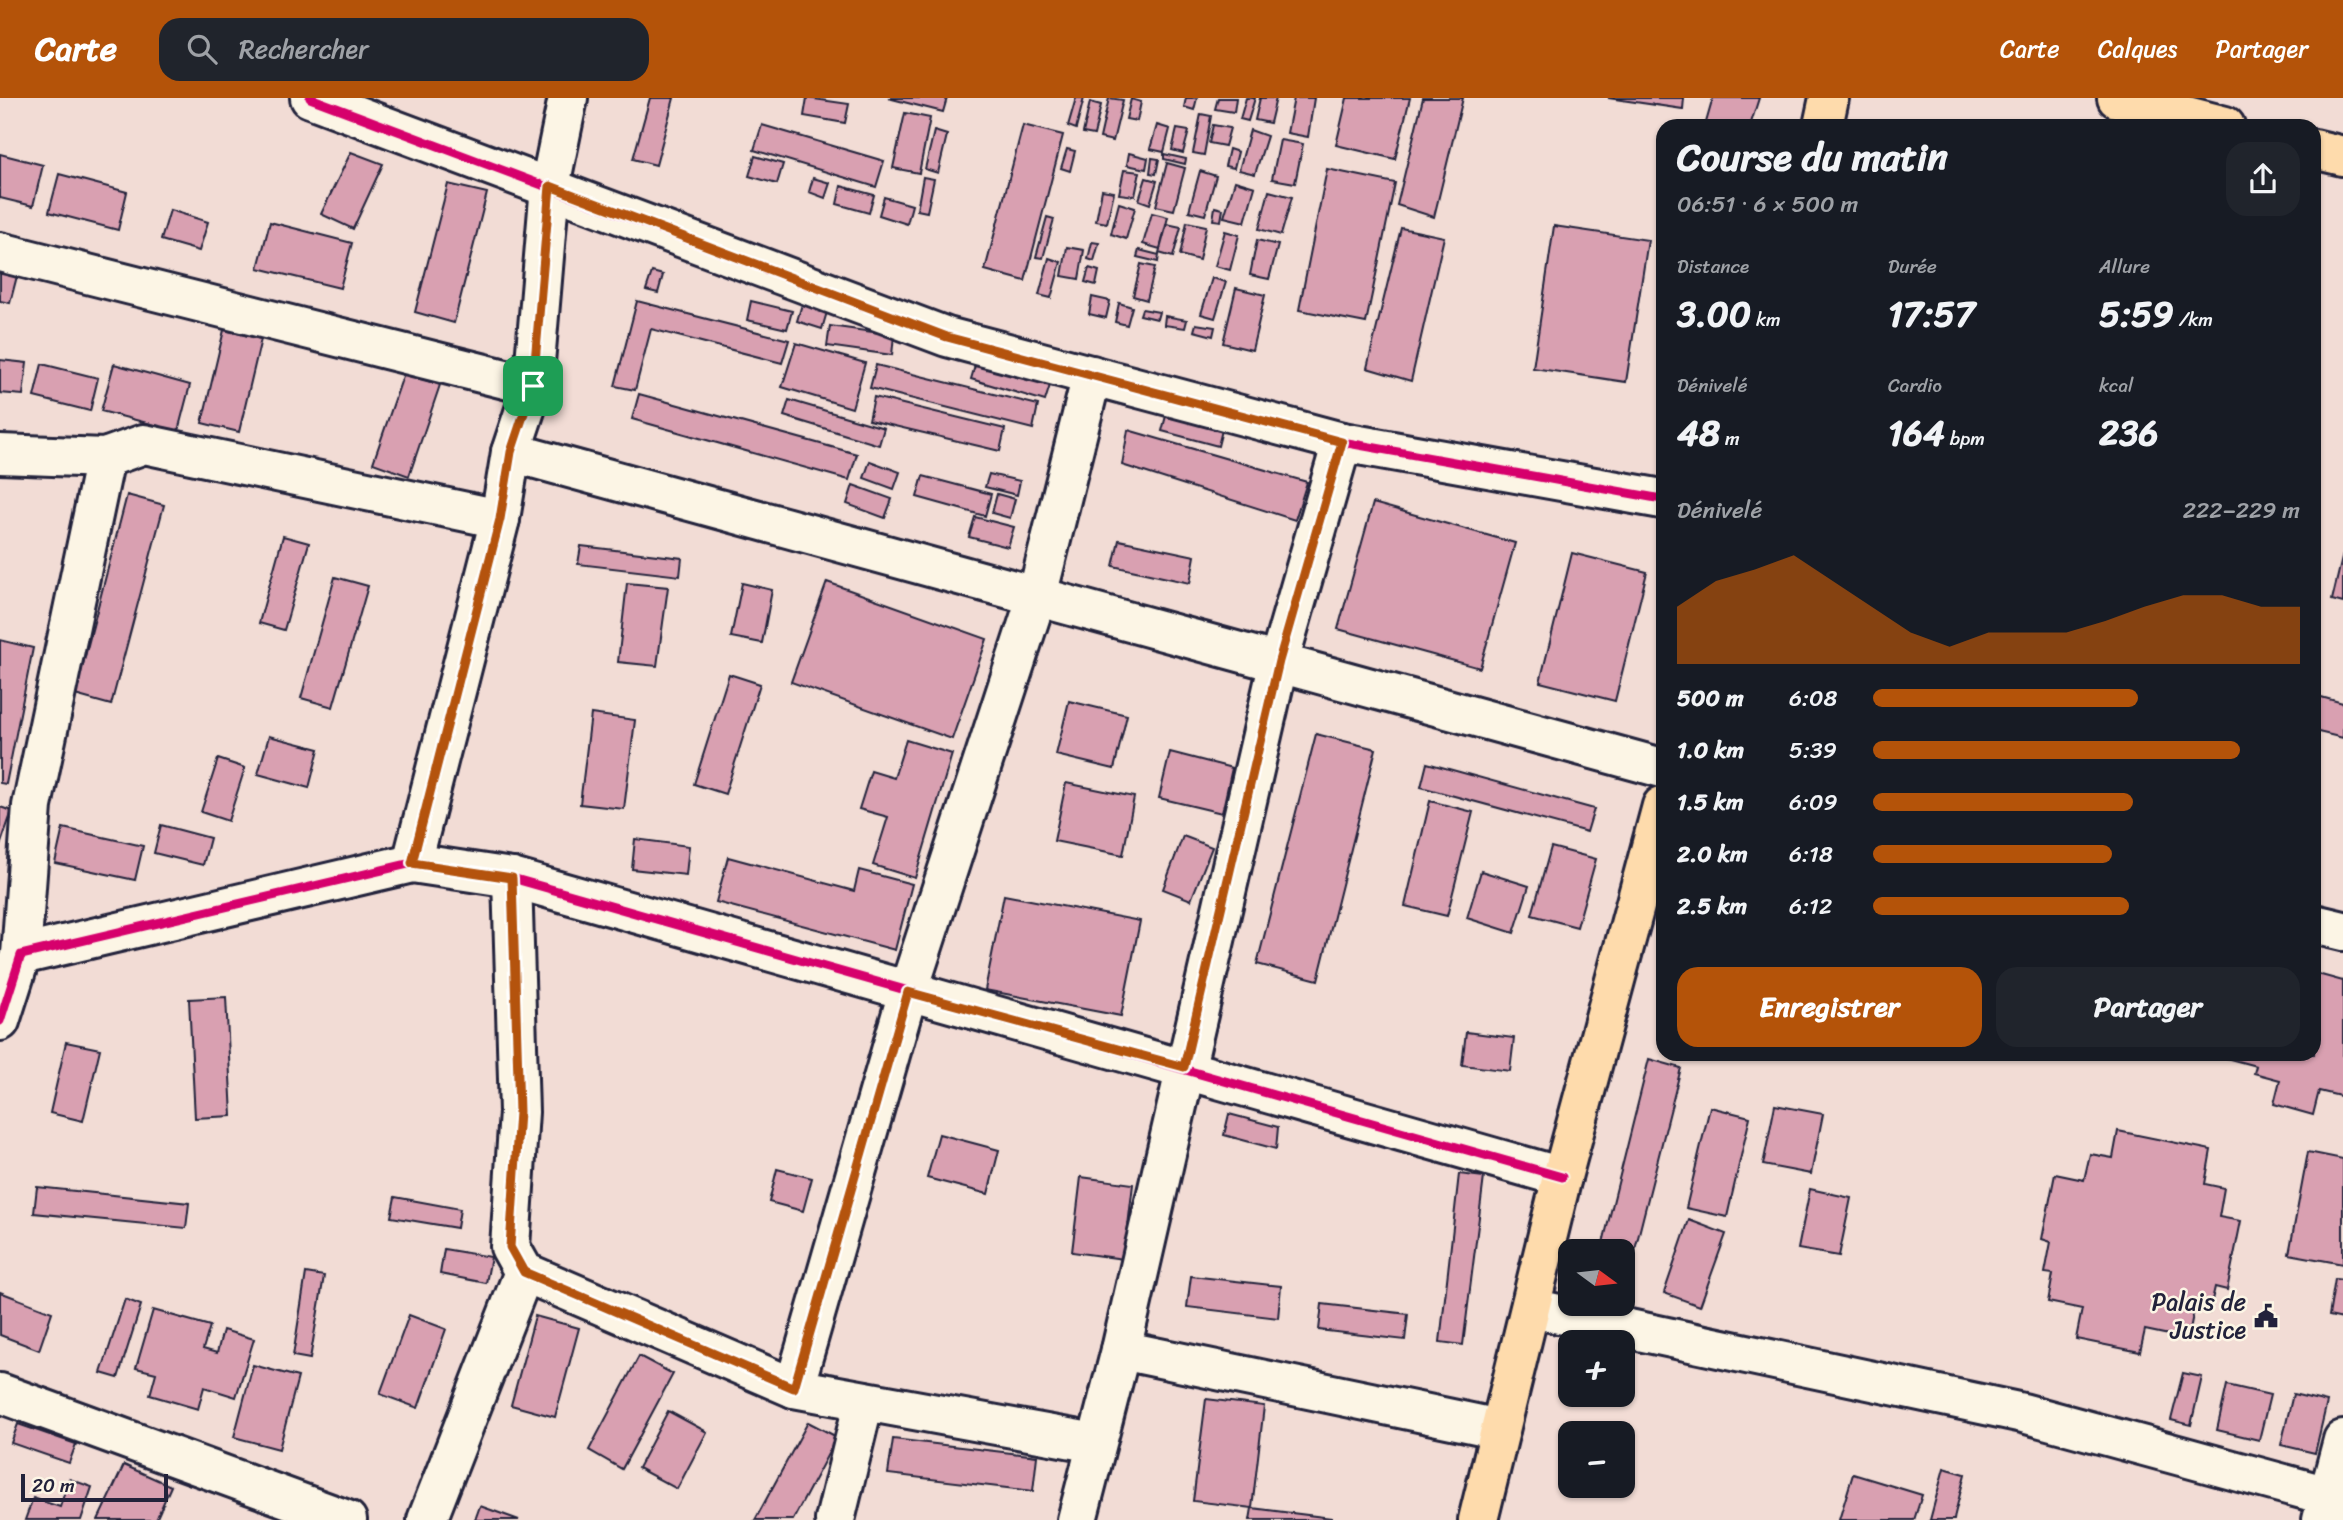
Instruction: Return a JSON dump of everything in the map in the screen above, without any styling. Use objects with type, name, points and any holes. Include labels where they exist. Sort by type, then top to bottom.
[{"type":"main road","points":[[1824,119],[1829,98]]},
{"type":"main road","points":[[2117,98],[2198,119]]},
{"type":"main road","points":[[2321,151],[2343,156]]},
{"type":"main road","points":[[1478,1520],[1562,1177],[1656,828]]},
{"type":"street","points":[[310,98],[947,337],[1342,442],[1656,498]]},
{"type":"street","points":[[412,863],[500,519],[511,452],[533,386],[550,186],[568,98]]},
{"type":"street","points":[[0,252],[533,386]]},
{"type":"street","points":[[794,1388],[908,992],[1037,596],[1092,376]]},
{"type":"street","points":[[1077,1520],[1121,1350],[1279,661],[1342,442]]},
{"type":"street","points":[[0,454],[105,458],[144,444],[500,519]]},
{"type":"street","points":[[511,452],[1656,766]]},
{"type":"street","points":[[0,1021],[21,955],[32,806],[105,458]]},
{"type":"street","points":[[21,955],[412,863],[512,878],[908,992],[1184,1067],[1562,1177]]},
{"type":"street","points":[[512,878],[519,1112],[510,1247],[524,1272],[794,1388],[1095,1443]]},
{"type":"street","points":[[2321,926],[2343,931]]},
{"type":"street","points":[[427,1520],[524,1272]]},
{"type":"street","points":[[1531,1308],[2022,1413],[2331,1506],[2343,1440]]},
{"type":"street","points":[[1121,1350],[1500,1429]]},
{"type":"street","points":[[0,1393],[347,1520]]},
{"type":"street","points":[[835,1520],[864,1401]]},
{"type":"building","points":[[650,98],[674,98],[656,165],[633,159]]},
{"type":"building","points":[[807,98],[849,104],[845,123],[804,116]]},
{"type":"building","points":[[888,98],[947,98],[943,112]]},
{"type":"building","points":[[1076,98],[1084,98],[1076,129],[1068,126]]},
{"type":"building","points":[[1109,98],[1123,100],[1113,141],[1100,138]]},
{"type":"building","points":[[1186,98],[1197,98],[1194,110],[1184,107]]},
{"type":"building","points":[[1218,98],[1236,98],[1234,112],[1215,109]]},
{"type":"building","points":[[1246,98],[1255,98],[1248,121],[1240,119]]},
{"type":"building","points":[[1260,98],[1276,98],[1270,123],[1255,120]]},
{"type":"building","points":[[1294,98],[1314,98],[1308,137],[1287,133]]},
{"type":"building","points":[[1347,98],[1410,98],[1395,159],[1336,145]]},
{"type":"building","points":[[1423,98],[1463,98],[1434,217],[1397,205]]},
{"type":"building","points":[[1608,98],[1684,98],[1683,109]]},
{"type":"building","points":[[1713,98],[1759,98],[1752,119],[1707,119]]},
{"type":"building","points":[[1131,99],[1141,102],[1137,121],[1126,119]]},
{"type":"building","points":[[1090,102],[1101,105],[1094,135],[1083,133]]},
{"type":"building","points":[[905,113],[930,118],[919,173],[893,168]]},
{"type":"building","points":[[1201,114],[1211,116],[1204,155],[1193,153]]},
{"type":"building","points":[[762,125],[884,161],[876,187],[754,150]]},
{"type":"building","points":[[1023,125],[1063,135],[1025,281],[985,270]]},
{"type":"building","points":[[1157,125],[1170,129],[1164,152],[1150,149]]},
{"type":"building","points":[[1213,125],[1230,128],[1225,146],[1209,143]]},
{"type":"building","points":[[1177,129],[1189,131],[1183,153],[1172,150]]},
{"type":"building","points":[[1250,130],[1267,136],[1255,174],[1239,170]]},
{"type":"building","points":[[934,131],[947,135],[938,173],[925,169]]},
{"type":"building","points":[[1280,140],[1303,144],[1295,183],[1272,179]]},
{"type":"building","points":[[1067,149],[1075,151],[1070,171],[1061,168]]},
{"type":"building","points":[[1229,149],[1238,152],[1234,168],[1225,166]]},
{"type":"building","points":[[351,152],[383,164],[353,229],[321,214]]},
{"type":"building","points":[[1129,153],[1148,158],[1146,169],[1127,165]]},
{"type":"building","points":[[0,154],[43,165],[33,206],[0,198]]},
{"type":"building","points":[[1164,154],[1186,159],[1185,164],[1164,159]]},
{"type":"building","points":[[755,156],[783,164],[777,184],[749,176]]},
{"type":"building","points":[[1152,158],[1159,159],[1156,174],[1150,173]]},
{"type":"building","points":[[1167,163],[1185,168],[1174,210],[1156,206]]},
{"type":"building","points":[[1327,169],[1395,183],[1366,323],[1299,310]]},
{"type":"building","points":[[1124,170],[1140,172],[1135,196],[1119,194]]},
{"type":"building","points":[[1200,171],[1216,176],[1205,215],[1189,211]]},
{"type":"building","points":[[59,174],[127,192],[118,230],[49,212]]},
{"type":"building","points":[[923,177],[934,179],[927,212],[917,210]]},
{"type":"building","points":[[813,178],[830,183],[825,198],[809,192]]},
{"type":"building","points":[[1146,178],[1157,181],[1150,204],[1139,200]]},
{"type":"building","points":[[1235,181],[1255,187],[1245,222],[1224,217]]},
{"type":"building","points":[[448,184],[487,193],[454,323],[415,312]]},
{"type":"building","points":[[841,186],[874,195],[869,213],[837,204]]},
{"type":"building","points":[[1102,190],[1114,192],[1107,223],[1096,221]]},
{"type":"building","points":[[1269,191],[1292,197],[1281,235],[1259,229]]},
{"type":"building","points":[[884,197],[912,205],[907,224],[879,215]]},
{"type":"building","points":[[1119,203],[1135,208],[1126,239],[1111,234]]},
{"type":"building","points":[[1215,207],[1223,209],[1221,221],[1213,220]]},
{"type":"building","points":[[170,210],[208,222],[199,251],[161,240]]},
{"type":"building","points":[[1152,213],[1168,217],[1160,249],[1143,244]]},
{"type":"building","points":[[1047,217],[1054,219],[1043,258],[1036,257]]},
{"type":"building","points":[[270,222],[352,243],[340,288],[258,268]]},
{"type":"building","points":[[1187,222],[1206,226],[1199,260],[1180,255]]},
{"type":"building","points":[[1167,224],[1181,227],[1173,257],[1159,253]]},
{"type":"building","points":[[1554,226],[1648,240],[1626,382],[1533,368]]},
{"type":"building","points":[[1401,228],[1444,237],[1411,381],[1367,368]]},
{"type":"building","points":[[1225,231],[1239,235],[1230,270],[1215,266]]},
{"type":"building","points":[[1257,240],[1278,245],[1269,279],[1250,275]]},
{"type":"building","points":[[1092,242],[1099,243],[1094,261],[1088,259]]},
{"type":"building","points":[[1067,247],[1084,250],[1079,279],[1062,276]]},
{"type":"building","points":[[1139,250],[1159,255],[1158,262],[1137,257]]},
{"type":"building","points":[[1049,258],[1061,262],[1051,298],[1039,295]]},
{"type":"building","points":[[1141,264],[1155,267],[1147,300],[1133,296]]},
{"type":"building","points":[[1089,268],[1099,271],[1096,285],[1085,282]]},
{"type":"building","points":[[652,272],[663,275],[658,293],[646,290]]},
{"type":"building","points":[[0,273],[17,276],[10,303],[0,301]]},
{"type":"building","points":[[1212,278],[1226,282],[1215,318],[1201,314]]},
{"type":"building","points":[[1236,288],[1265,295],[1252,350],[1223,343]]},
{"type":"building","points":[[1092,297],[1110,301],[1106,318],[1089,314]]},
{"type":"building","points":[[637,301],[789,340],[782,363],[651,329],[635,390],[615,386]]},
{"type":"building","points":[[751,301],[792,311],[787,329],[747,320]]},
{"type":"building","points":[[1119,303],[1132,307],[1127,325],[1115,322]]},
{"type":"building","points":[[802,304],[827,312],[822,329],[797,321]]},
{"type":"building","points":[[1142,309],[1159,312],[1157,319],[1140,315]]},
{"type":"building","points":[[1165,316],[1187,320],[1185,328],[1164,325]]},
{"type":"building","points":[[1196,324],[1215,327],[1213,336],[1194,331]]},
{"type":"building","points":[[830,326],[894,335],[892,355],[827,346]]},
{"type":"building","points":[[224,330],[261,339],[239,432],[202,423]]},
{"type":"building","points":[[796,343],[865,363],[852,408],[782,387]]},
{"type":"building","points":[[977,359],[1051,382],[1045,401],[971,379]]},
{"type":"building","points":[[0,360],[27,363],[23,395],[0,393]]},
{"type":"building","points":[[42,364],[98,378],[90,411],[34,397]]},
{"type":"building","points":[[114,364],[190,385],[178,431],[101,411]]},
{"type":"building","points":[[876,365],[1038,405],[1033,429],[870,388]]},
{"type":"building","points":[[404,373],[440,385],[409,476],[373,463]]},
{"type":"building","points":[[639,394],[857,454],[849,480],[632,419]]},
{"type":"building","points":[[874,397],[1005,429],[1000,451],[869,420]]},
{"type":"building","points":[[789,400],[884,428],[879,445],[784,416]]},
{"type":"building","points":[[1167,412],[1223,426],[1218,446],[1162,431]]},
{"type":"building","points":[[1128,430],[1307,482],[1295,520],[1122,465]]},
{"type":"building","points":[[870,461],[900,472],[894,489],[864,478]]},
{"type":"building","points":[[989,474],[1020,481],[1017,495],[985,487]]},
{"type":"building","points":[[923,476],[991,494],[985,516],[917,497]]},
{"type":"building","points":[[853,485],[892,499],[885,518],[847,504]]},
{"type":"building","points":[[997,494],[1015,499],[1010,518],[992,513]]},
{"type":"building","points":[[127,495],[164,505],[111,705],[75,695]]},
{"type":"building","points":[[1373,503],[1515,543],[1480,668],[1338,629]]},
{"type":"building","points":[[975,517],[1014,527],[1008,547],[969,537]]},
{"type":"building","points":[[283,536],[309,543],[284,630],[259,623]]},
{"type":"building","points":[[1119,540],[1195,556],[1190,583],[1113,566]]},
{"type":"building","points":[[581,546],[682,558],[680,576],[578,564]]},
{"type":"building","points":[[1572,553],[1647,572],[1615,701],[1540,682]]},
{"type":"building","points":[[2343,554],[2343,603],[2332,600]]},
{"type":"building","points":[[335,577],[368,586],[333,707],[301,698]]},
{"type":"building","points":[[827,582],[987,639],[952,739],[791,682]]},
{"type":"building","points":[[627,583],[668,587],[657,666],[618,662]]},
{"type":"building","points":[[742,583],[772,590],[762,643],[731,637]]},
{"type":"building","points":[[0,640],[33,648],[6,784],[0,783]]},
{"type":"building","points":[[729,674],[760,684],[725,794],[694,784]]},
{"type":"building","points":[[2321,697],[2343,703],[2343,738],[2321,733]]},
{"type":"building","points":[[1069,701],[1127,715],[1114,769],[1056,755]]},
{"type":"building","points":[[591,714],[635,720],[624,809],[580,804]]},
{"type":"building","points":[[1316,734],[1376,749],[1318,980],[1257,964]]},
{"type":"building","points":[[269,736],[319,749],[309,788],[258,774]]},
{"type":"building","points":[[906,740],[952,754],[915,878],[873,865],[888,817],[859,809],[871,771],[894,778]]},
{"type":"building","points":[[1170,752],[1232,768],[1222,813],[1159,798]]},
{"type":"building","points":[[218,759],[245,768],[228,821],[201,812]]},
{"type":"building","points":[[1427,763],[1594,809],[1587,832],[1421,787]]},
{"type":"building","points":[[1066,783],[1134,797],[1123,855],[1054,841]]},
{"type":"building","points":[[1430,801],[1473,812],[1447,916],[1405,906]]},
{"type":"building","points":[[0,807],[12,811],[0,846]]},
{"type":"building","points":[[161,825],[210,838],[203,865],[154,853]]},
{"type":"building","points":[[63,828],[143,846],[135,880],[55,863]]},
{"type":"building","points":[[1183,836],[1212,847],[1191,900],[1163,889]]},
{"type":"building","points":[[635,839],[689,846],[686,875],[632,869]]},
{"type":"building","points":[[1551,847],[1596,859],[1577,927],[1532,915]]},
{"type":"building","points":[[728,857],[854,891],[859,870],[912,884],[895,950],[716,902]]},
{"type":"building","points":[[1481,871],[1529,886],[1514,933],[1467,918]]},
{"type":"building","points":[[1004,895],[1140,921],[1121,1016],[985,990]]},
{"type":"building","points":[[2321,975],[2343,981],[2343,1088],[2340,1096],[2319,1091],[2313,1115],[2274,1104],[2280,1080],[2254,1073],[2256,1066],[2237,1061],[2321,1061]]},
{"type":"building","points":[[226,997],[232,1116],[195,1118],[189,999]]},
{"type":"building","points":[[1466,1032],[1514,1038],[1510,1071],[1462,1065]]},
{"type":"building","points":[[66,1042],[100,1049],[83,1121],[50,1113]]},
{"type":"building","points":[[1649,1059],[1681,1068],[1635,1250],[1635,1239],[1604,1239]]},
{"type":"building","points":[[1775,1105],[1823,1114],[1811,1174],[1763,1165]]},
{"type":"building","points":[[1710,1107],[1750,1117],[1727,1217],[1686,1208]]},
{"type":"building","points":[[1229,1114],[1278,1127],[1276,1149],[1224,1135]]},
{"type":"building","points":[[2118,1131],[2211,1150],[2205,1184],[2224,1188],[2219,1217],[2241,1221],[2227,1290],[2215,1287],[2209,1313],[2194,1310],[2188,1339],[2145,1330],[2140,1352],[2076,1339],[2082,1309],[2048,1302],[2053,1274],[2045,1273],[2051,1242],[2042,1239],[2055,1174],[2084,1180],[2090,1154],[2113,1158]]},
{"type":"building","points":[[939,1134],[999,1150],[988,1194],[927,1178]]},
{"type":"building","points":[[2308,1152],[2343,1159],[2343,1264],[2289,1254]]},
{"type":"building","points":[[777,1169],[812,1178],[803,1211],[769,1202]]},
{"type":"building","points":[[1459,1174],[1484,1177],[1463,1345],[1440,1342]]},
{"type":"building","points":[[1081,1177],[1133,1184],[1124,1259],[1072,1252]]},
{"type":"building","points":[[37,1187],[189,1203],[186,1228],[34,1213]]},
{"type":"building","points":[[1810,1189],[1851,1198],[1839,1256],[1798,1249]]},
{"type":"building","points":[[395,1197],[460,1209],[457,1228],[391,1217]]},
{"type":"building","points":[[1689,1220],[1726,1234],[1700,1306],[1664,1293]]},
{"type":"building","points":[[444,1249],[491,1257],[486,1283],[440,1274]]},
{"type":"building","points":[[306,1273],[324,1276],[310,1359],[293,1356]]},
{"type":"building","points":[[1191,1276],[1281,1286],[1278,1318],[1187,1307]]},
{"type":"building","points":[[2335,1279],[2343,1280],[2343,1319],[2329,1316]]},
{"type":"building","points":[[0,1292],[52,1312],[39,1350],[0,1335]]},
{"type":"building","points":[[125,1299],[141,1305],[118,1378],[101,1373]]},
{"type":"building","points":[[1322,1304],[1408,1314],[1405,1340],[1319,1330]]},
{"type":"building","points":[[153,1310],[210,1326],[203,1349],[217,1353],[223,1330],[254,1339],[236,1397],[204,1387],[198,1409],[150,1395],[156,1373],[136,1368]]},
{"type":"building","points":[[409,1315],[446,1329],[418,1408],[380,1394]]},
{"type":"building","points":[[535,1316],[579,1328],[555,1417],[511,1405]]},
{"type":"building","points":[[639,1356],[673,1374],[622,1469],[589,1450]]},
{"type":"building","points":[[253,1365],[298,1377],[279,1449],[234,1437]]},
{"type":"building","points":[[2183,1373],[2202,1377],[2191,1425],[2171,1420]]},
{"type":"building","points":[[2227,1385],[2270,1395],[2259,1440],[2217,1430]]},
{"type":"building","points":[[2293,1394],[2327,1402],[2315,1453],[2281,1445]]},
{"type":"building","points":[[1206,1399],[1264,1406],[1252,1508],[1193,1501]]},
{"type":"building","points":[[668,1411],[707,1432],[677,1489],[638,1468]]},
{"type":"building","points":[[808,1422],[837,1437],[793,1520],[755,1520]]},
{"type":"building","points":[[18,1424],[76,1444],[69,1463],[11,1443]]},
{"type":"building","points":[[893,1439],[1037,1456],[1033,1491],[888,1474]]},
{"type":"building","points":[[124,1465],[171,1486],[156,1520],[98,1520]]},
{"type":"building","points":[[1944,1468],[1965,1474],[1954,1520],[1930,1520]]},
{"type":"building","points":[[1853,1474],[1922,1495],[1914,1520],[1839,1520]]},
{"type":"building","points":[[69,1479],[92,1487],[81,1520],[25,1520],[33,1498],[60,1507]]},
{"type":"building","points":[[480,1506],[519,1520],[475,1520]]},
{"type":"building","points":[[1252,1508],[1331,1518],[1331,1520],[1250,1520]]},
{"type":"cycle path","points":[[310,98],[947,337],[1342,442],[1656,498]]},
{"type":"cycle path","points":[[0,1021],[21,955],[412,863],[512,878],[1562,1177]]},
{"type":"place","name":"Palais de Justice","points":[[2266,1316]]},
{"type":"route","points":[[550,186],[947,337],[1342,442],[1279,661],[1184,1067],[908,992],[794,1388],[524,1272],[510,1247],[519,1112],[512,878],[412,863],[500,519],[511,452],[533,386],[550,186]]}]
